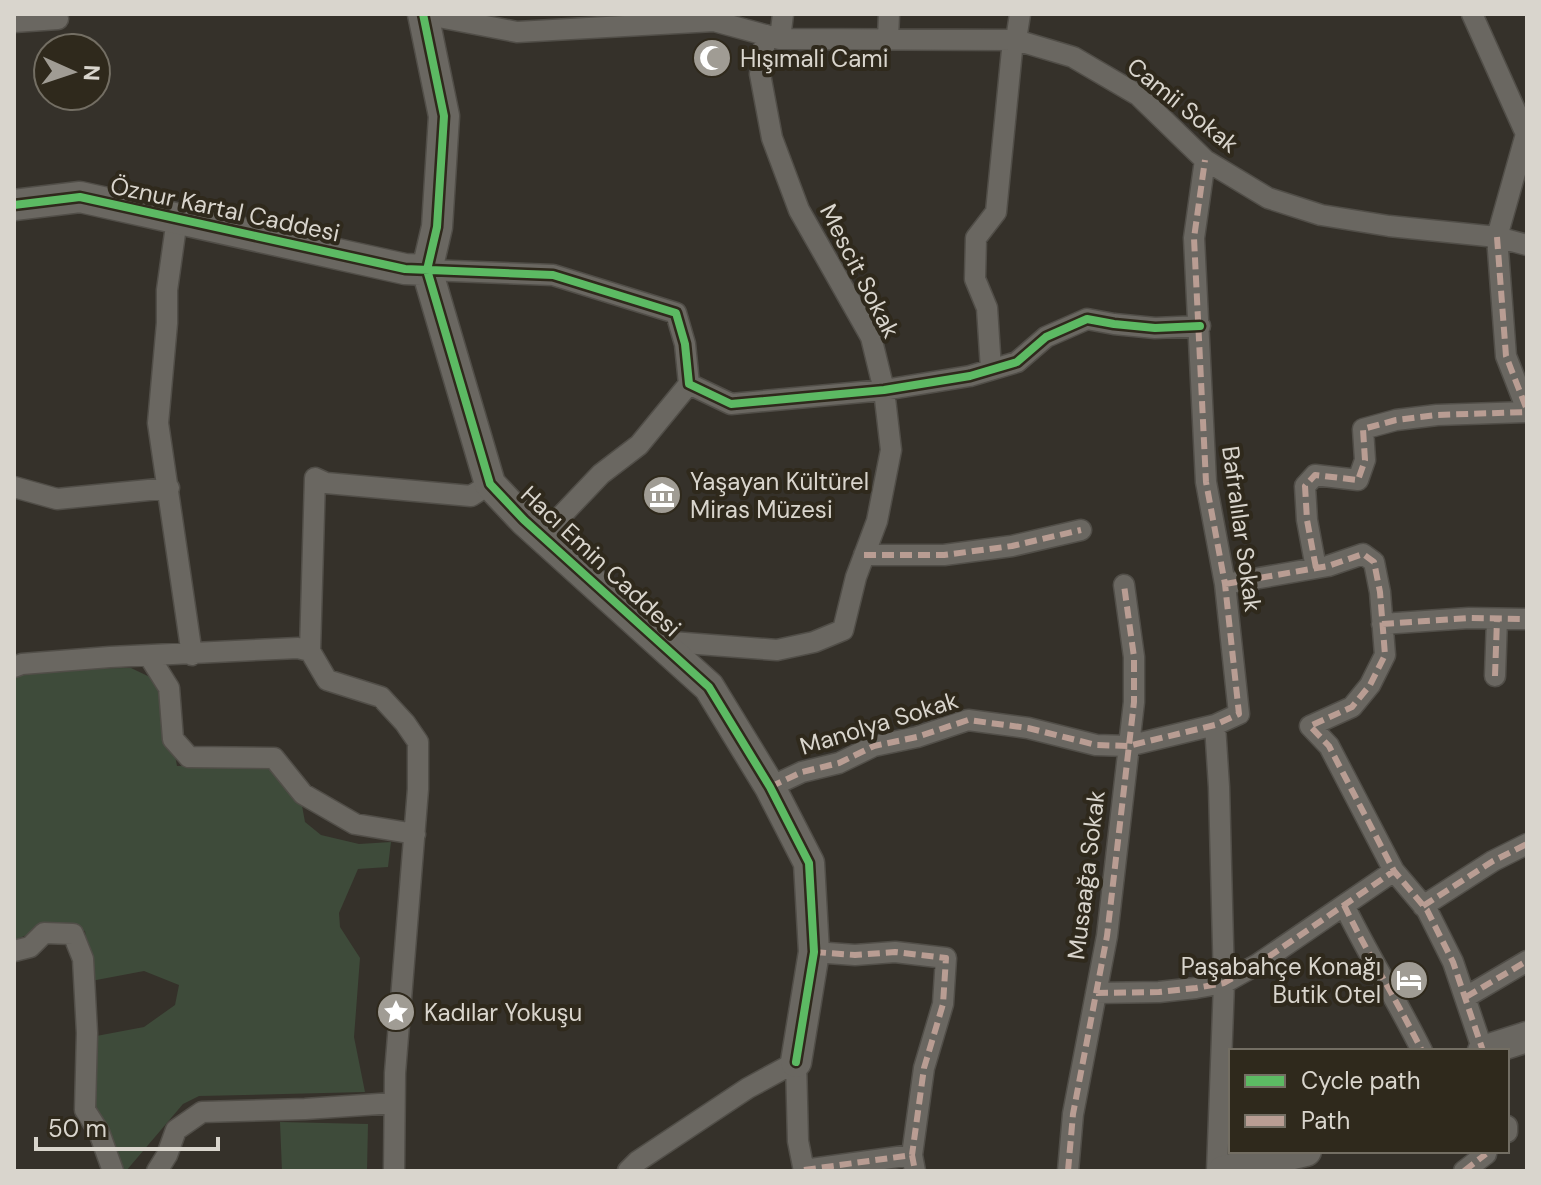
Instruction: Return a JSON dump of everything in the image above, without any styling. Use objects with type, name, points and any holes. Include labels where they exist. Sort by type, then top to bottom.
[{"type":"street","name":"Camii Sokak","points":[[423,14],[517,32],[714,21],[773,37],[1015,40],[1073,57],[1138,95],[1205,160],[1268,198],[1321,215],[1389,226],[1497,237],[1527,245]]},
{"type":"street","name":"Hacı Emin Caddesi","points":[[423,14],[444,116],[437,227],[427,270],[490,484],[542,536],[709,687],[770,787],[809,863],[814,952],[796,1062]]},
{"type":"street","name":"Mescit Sokak","points":[[658,641],[777,650],[814,642],[843,630],[856,577],[877,521],[891,450],[884,390],[871,337],[799,210],[772,138],[760,74],[783,14]]},
{"type":"street","points":[[888,39],[889,14]]},
{"type":"street","points":[[991,369],[987,308],[975,279],[976,238],[996,212],[1020,14]]},
{"type":"street","points":[[1316,568],[1307,520],[1305,486],[1315,475],[1358,480],[1365,460],[1363,429],[1396,420],[1437,415],[1527,411],[1506,356],[1497,237],[1526,134],[1472,14]]},
{"type":"street","points":[[14,22],[58,19]]},
{"type":"street","name":"Bafralılar Sokak","points":[[1205,160],[1194,238],[1206,482],[1225,584],[1239,714]]},
{"type":"street","name":"Öznur Kartal Caddesi","points":[[14,205],[80,197],[405,269],[427,270]]},
{"type":"street","points":[[177,219],[167,290],[158,423],[192,655]]},
{"type":"street","points":[[427,270],[553,275],[676,313],[685,344],[689,384],[639,445],[601,474],[542,536]]},
{"type":"street","points":[[689,384],[731,404],[884,390],[970,376],[1017,362],[1046,337],[1087,319],[1155,328],[1200,326]]},
{"type":"street","points":[[394,1171],[395,1073],[415,834],[418,742],[381,697],[327,680],[310,651],[315,478],[326,483],[471,496],[490,484]]},
{"type":"street","points":[[14,487],[57,499],[169,488]]},
{"type":"street","points":[[864,555],[944,555],[1012,546],[1081,530]]},
{"type":"street","points":[[1225,584],[1328,566],[1363,554],[1374,562],[1380,592],[1385,655],[1370,685],[1352,707],[1310,726],[1329,746],[1394,871],[1423,906],[1453,962],[1482,1049]]},
{"type":"street","name":"Musaağa Sokak","points":[[1068,1171],[1073,1114],[1107,936],[1134,702],[1134,657],[1124,585]]},
{"type":"street","points":[[1382,624],[1469,618],[1527,619]]},
{"type":"street","points":[[1495,676],[1497,619]]},
{"type":"street","points":[[14,667],[149,656],[298,648],[310,651]]},
{"type":"street","points":[[149,656],[169,688],[173,739],[189,757],[274,758],[303,794],[355,824],[415,834]]},
{"type":"street","name":"Manolya Sokak","points":[[770,787],[802,772],[839,763],[874,746],[917,737],[968,720],[1028,728],[1096,745],[1128,746],[1215,725],[1239,714]]},
{"type":"street","points":[[1215,725],[1224,983],[1220,1171],[1297,1153]]},
{"type":"street","points":[[1423,906],[1493,861],[1527,844]]},
{"type":"street","points":[[1096,993],[1159,992],[1224,983],[1258,964],[1394,871]]},
{"type":"street","points":[[1344,905],[1421,1049]]},
{"type":"street","points":[[14,951],[30,947],[44,933],[73,934],[83,959],[87,1033],[85,1110],[99,1132],[113,1171]]},
{"type":"street","points":[[628,1171],[638,1161],[748,1088],[796,1062],[798,1141],[804,1171],[914,1163],[924,1068],[943,1004],[946,958],[895,952],[855,955],[814,952]]},
{"type":"street","points":[[1466,997],[1527,961]]},
{"type":"street","points":[[1489,1049],[1527,1037]]},
{"type":"street","points":[[157,1171],[176,1130],[202,1112],[394,1103]]},
{"type":"street","points":[[1464,1171],[1486,1159]]},
{"type":"green space","points":[[131,668],[152,678],[163,692],[177,766],[271,765],[301,800],[305,822],[321,835],[359,844],[391,842],[388,867],[358,869],[339,913],[340,927],[360,958],[354,1037],[365,1092],[199,1096],[183,1104],[123,1171],[95,1111],[91,1037],[144,1027],[175,1005],[179,985],[144,971],[91,981],[85,931],[55,923],[15,940],[14,675],[38,669]]},
{"type":"green space","points":[[280,1122],[368,1124],[367,1171],[282,1171]]},
{"type":"marked path","points":[[770,787],[802,772],[839,763],[874,746],[917,737],[968,720],[1028,728],[1096,745],[1128,746],[1215,725],[1239,714],[1225,584],[1206,482],[1194,238],[1205,160]]},
{"type":"marked path","points":[[1497,237],[1506,356],[1527,410]]},
{"type":"marked path","points":[[1316,568],[1307,520],[1305,486],[1315,475],[1358,480],[1365,460],[1363,429],[1396,420],[1437,415],[1527,412]]},
{"type":"marked path","points":[[864,555],[944,555],[1012,546],[1081,530]]},
{"type":"marked path","points":[[1225,584],[1328,566],[1363,554],[1374,562],[1380,592],[1385,655],[1370,685],[1352,707],[1310,726],[1329,746],[1394,871],[1427,910],[1453,962],[1482,1049]]},
{"type":"marked path","points":[[1068,1171],[1073,1114],[1107,936],[1134,702],[1134,657],[1124,585]]},
{"type":"marked path","points":[[1382,624],[1469,618],[1527,619]]},
{"type":"marked path","points":[[1495,676],[1497,619]]},
{"type":"marked path","points":[[1423,906],[1493,861],[1527,844]]},
{"type":"marked path","points":[[1096,993],[1159,992],[1224,983],[1258,964],[1394,871]]},
{"type":"marked path","points":[[1344,905],[1421,1049]]},
{"type":"marked path","points":[[814,952],[855,955],[895,952],[946,958],[943,1004],[924,1068],[912,1155]]},
{"type":"marked path","points":[[1466,997],[1527,961]]},
{"type":"marked path","points":[[1464,1171],[1486,1154]]},
{"type":"marked path","points":[[804,1170],[912,1155],[915,1171]]},
{"type":"cycle path","points":[[423,14],[444,116],[437,227],[427,270],[490,484],[524,520],[709,687],[770,787],[809,863],[814,952],[796,1062]]},
{"type":"cycle path","points":[[14,205],[80,197],[405,269],[553,275],[676,313],[685,344],[689,384],[731,404],[884,390],[970,376],[1017,362],[1046,337],[1087,319],[1155,328],[1200,326]]},
{"type":"place","name":"Hışımali Cami","points":[[712,58]]},
{"type":"place","name":"Yaşayan Kültürel Miras Müzesi","points":[[662,495]]},
{"type":"place","name":"Paşabahçe Konağı Butik Otel","points":[[1409,980]]},
{"type":"place","name":"Kadılar Yokuşu","points":[[396,1012]]}]
